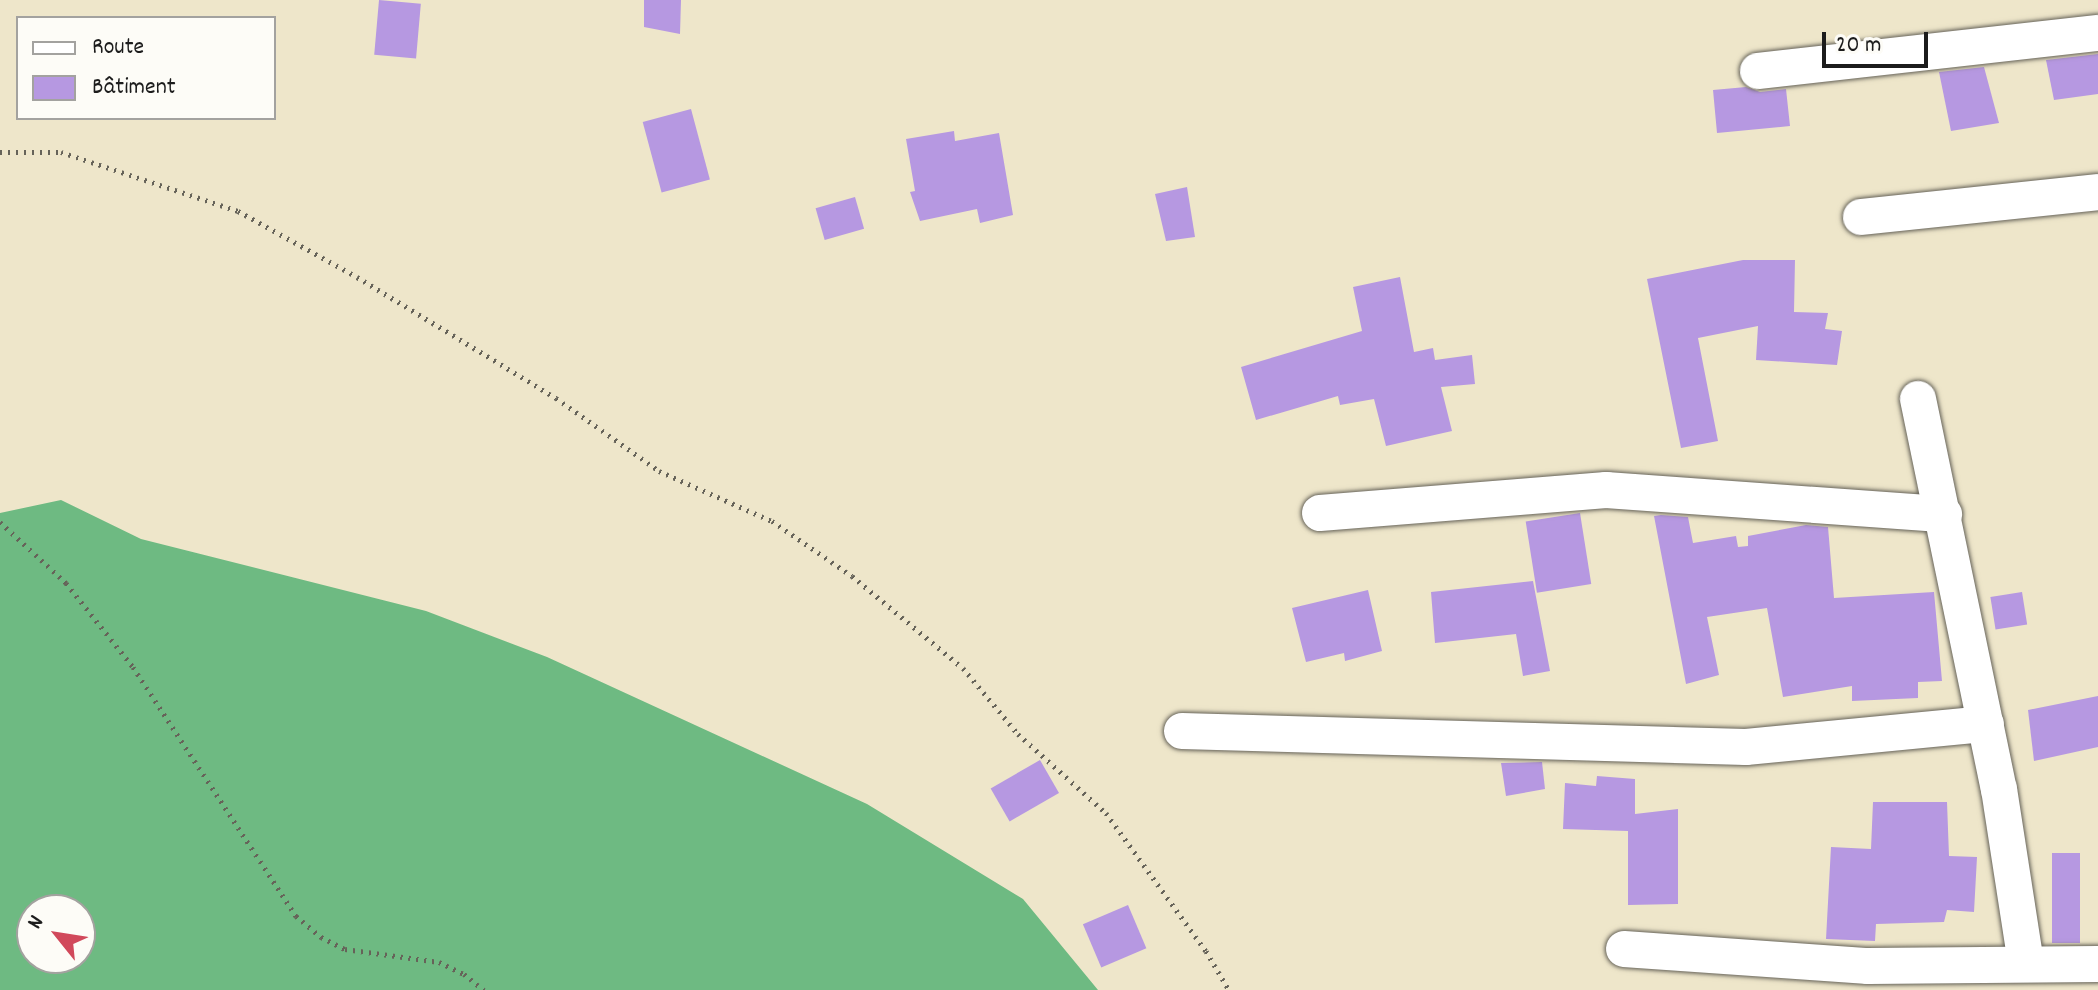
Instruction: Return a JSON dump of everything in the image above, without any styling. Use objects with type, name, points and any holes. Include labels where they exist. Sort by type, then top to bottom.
[{"type":"street","points":[[1758,71],[2098,33]]},
{"type":"street","points":[[1861,217],[2098,192]]},
{"type":"street","points":[[1918,399],[1986,724],[2026,963]]},
{"type":"street","points":[[1320,513],[1606,490],[1944,514]]},
{"type":"street","points":[[1182,731],[1746,747],[1986,724]]},
{"type":"street","points":[[1624,949],[1868,966],[2098,964]]},
{"type":"path","points":[[0,152],[61,152],[238,211],[357,277],[556,398],[659,471],[772,521],[852,576],[963,668],[1018,734],[1106,813],[1206,951],[1229,990]]},
{"type":"path","points":[[0,522],[66,583],[133,667],[296,916],[321,937],[345,949],[439,962],[464,974],[484,990]]},
{"type":"green space","points":[[61,500],[141,539],[426,611],[547,657],[867,804],[1023,899],[1098,990],[0,990],[0,513]]},
{"type":"building","points":[[379,0],[421,4],[416,58],[374,55]]},
{"type":"building","points":[[644,0],[681,0],[680,34],[644,27]]},
{"type":"building","points":[[2098,54],[2098,94],[2054,100],[2046,60]]},
{"type":"building","points":[[1984,67],[1999,123],[1951,131],[1939,72]]},
{"type":"building","points":[[1746,87],[1760,92],[1786,89],[1790,126],[1717,133],[1713,90]]},
{"type":"building","points":[[691,109],[710,180],[662,192],[643,122]]},
{"type":"building","points":[[954,131],[955,141],[999,133],[1013,215],[980,223],[977,209],[920,221],[910,192],[915,191],[906,139]]},
{"type":"building","points":[[1187,187],[1195,237],[1166,241],[1155,194]]},
{"type":"building","points":[[855,197],[864,229],[825,240],[816,208]]},
{"type":"building","points":[[1743,260],[1795,260],[1794,312],[1828,313],[1825,329],[1842,331],[1837,365],[1756,360],[1758,326],[1698,338],[1718,441],[1681,448],[1647,279]]},
{"type":"building","points":[[1400,277],[1414,352],[1433,348],[1435,360],[1472,355],[1475,384],[1441,387],[1452,431],[1386,446],[1374,399],[1340,405],[1338,396],[1256,420],[1241,367],[1362,331],[1353,287]]},
{"type":"building","points":[[1580,513],[1591,584],[1537,593],[1526,522]]},
{"type":"building","points":[[1654,516],[1688,517],[1693,543],[1736,536],[1738,547],[1748,546],[1748,536],[1806,525],[1828,527],[1834,598],[1934,592],[1942,681],[1918,682],[1918,698],[1852,701],[1852,686],[1783,697],[1767,608],[1707,617],[1719,675],[1686,684]]},
{"type":"building","points":[[1533,581],[1550,671],[1523,676],[1516,634],[1435,643],[1431,592]]},
{"type":"building","points":[[1368,590],[1382,651],[1345,661],[1344,653],[1306,662],[1292,608]]},
{"type":"building","points":[[2022,592],[2027,625],[1996,630],[1990,597]]},
{"type":"building","points":[[2098,696],[2098,747],[2034,761],[2028,710]]},
{"type":"building","points":[[1040,760],[1059,793],[1010,821],[991,788]]},
{"type":"building","points":[[1542,762],[1545,789],[1506,796],[1501,763]]},
{"type":"building","points":[[1597,776],[1635,779],[1635,814],[1678,809],[1678,904],[1628,905],[1628,831],[1563,829],[1565,783],[1596,786]]},
{"type":"building","points":[[1873,802],[1947,802],[1949,856],[1977,857],[1974,912],[1947,910],[1944,922],[1876,924],[1875,941],[1826,939],[1831,847],[1871,849]]},
{"type":"building","points":[[2052,853],[2080,853],[2080,943],[2052,943]]},
{"type":"building","points":[[1128,905],[1146,948],[1101,967],[1083,924]]}]
